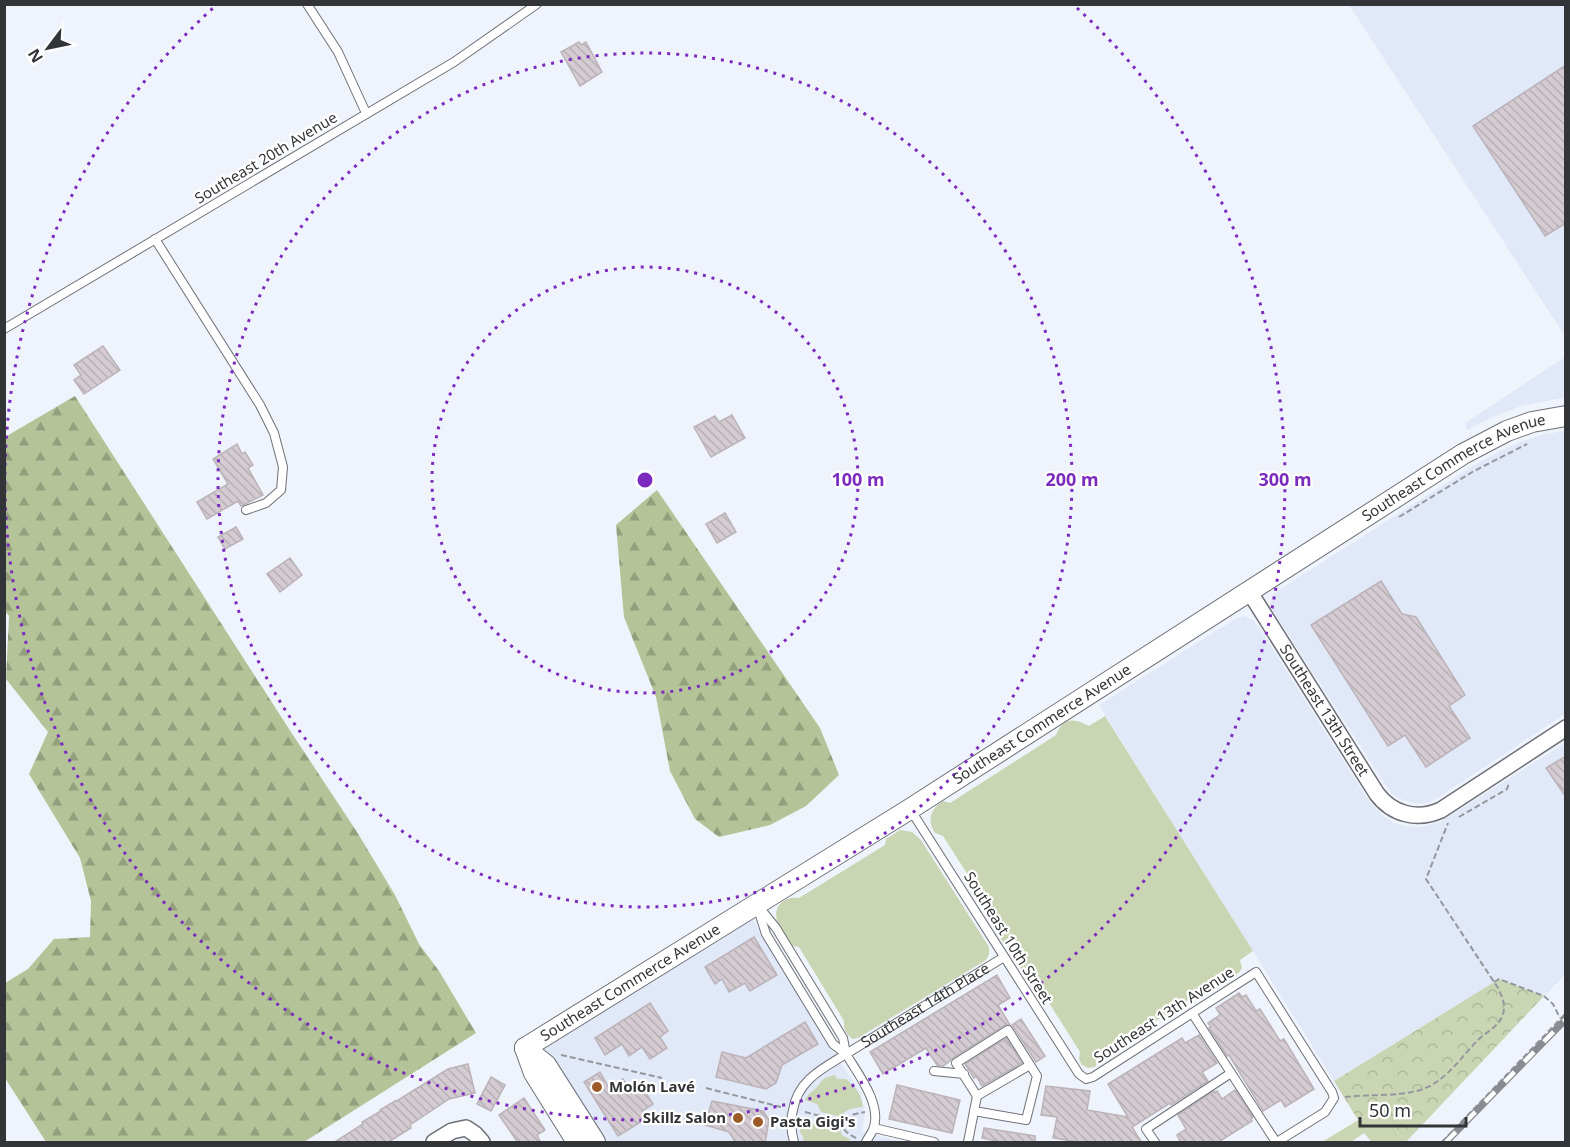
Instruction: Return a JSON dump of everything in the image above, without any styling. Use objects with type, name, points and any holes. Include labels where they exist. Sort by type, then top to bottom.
[{"type":"street","name":"Southeast Commerce Avenue","points":[[525,1048],[910,809],[1482,443],[1532,422],[1566,416]]},
{"type":"street","name":"Southeast 13th Street","points":[[1249,591],[1377,794],[1389,806],[1400,812],[1423,815],[1441,810]]},
{"type":"street","points":[[1441,810],[1566,728]]},
{"type":"street","points":[[525,1048],[534,1073],[577,1143]]},
{"type":"street","points":[[525,1048],[546,1065],[595,1143]]},
{"type":"street","points":[[434,1143],[452,1131],[466,1128],[482,1143]]},
{"type":"lane","points":[[307,4],[338,52],[366,113]]},
{"type":"lane","name":"Southeast 20th Avenue","points":[[4,329],[454,62],[537,4]]},
{"type":"lane","points":[[155,239],[260,405],[274,434],[283,467],[281,490],[266,503],[246,510]]},
{"type":"lane","name":"Southeast 10th Street","points":[[910,809],[1079,1074],[1086,1079]]},
{"type":"lane","points":[[756,904],[776,928],[843,1038],[846,1054],[868,1092],[875,1111],[874,1128],[862,1141]]},
{"type":"lane","name":"Southeast 14th Place","points":[[793,1109],[798,1094],[808,1079],[818,1071],[1004,957]]},
{"type":"lane","name":"Southeast 13th Avenue","points":[[1086,1079],[1093,1077],[1256,972],[1334,1098]]},
{"type":"lane","points":[[1192,1013],[1277,1143],[1325,1112],[1334,1098]]},
{"type":"lane","points":[[968,1143],[977,1096],[956,1063],[1008,1030],[1037,1076],[1026,1120],[974,1112]]},
{"type":"lane","points":[[977,1096],[1030,1065]]},
{"type":"lane","points":[[934,1071],[964,1074]]},
{"type":"lane","points":[[1155,1143],[1146,1129],[1232,1073]]},
{"type":"lane","points":[[793,1109],[791,1128],[794,1143]]},
{"type":"lane","points":[[874,1128],[934,1143]]},
{"type":"path","points":[[1394,520],[1474,471],[1527,444]]},
{"type":"path","points":[[1334,1098],[1421,1090],[1456,1065],[1479,1039],[1497,1026],[1503,1014],[1505,1003],[1494,982],[1426,879],[1448,823],[1441,810]]},
{"type":"path","points":[[1494,982],[1499,979],[1544,996],[1553,1004],[1561,1018]]},
{"type":"path","points":[[1442,1143],[1566,1014]]},
{"type":"path","points":[[558,1055],[662,1078]]},
{"type":"path","points":[[705,1088],[844,1122]]},
{"type":"path","points":[[862,1141],[844,1131],[843,1128],[848,1116],[865,1112]]},
{"type":"shaded area","points":[[1349,5],[1565,5],[1565,336]]},
{"type":"shaded area","points":[[1565,357],[1565,398],[1521,406],[1467,430],[1465,423]]},
{"type":"shaded area","points":[[1565,431],[1565,714],[1436,799],[1417,804],[1403,800],[1388,789],[1273,611],[1270,603],[1272,596],[1473,466],[1520,442],[1545,434]]},
{"type":"shaded area","points":[[1244,616],[1253,620],[1260,629],[1369,801],[1383,816],[1394,823],[1421,827],[1440,822],[1565,743],[1565,975],[1544,996],[1499,979],[1334,1081],[1099,705],[1235,619]]},
{"type":"shaded area","points":[[752,918],[829,1046],[860,1091],[865,1112],[862,1132],[902,1142],[602,1142],[543,1049]]},
{"type":"green space","points":[[75,396],[357,832],[395,895],[419,944],[439,971],[476,1033],[304,1142],[46,1142],[5,1078],[5,983],[28,969],[54,939],[90,937],[91,901],[80,858],[29,774],[48,732],[6,679],[9,616],[4,610],[5,437]]},
{"type":"green space","points":[[657,490],[820,728],[839,775],[806,806],[770,825],[719,837],[695,819],[670,771],[656,697],[624,617],[616,525]]},
{"type":"green space","points":[[1105,716],[1253,951],[1240,960],[1242,968],[1237,974],[1226,976],[1102,1055],[1095,1067],[1088,1068],[1082,1065],[1079,1059],[1080,1052],[1034,979],[1027,977],[1018,965],[1021,958],[1012,944],[1003,942],[996,930],[998,922],[943,836],[935,833],[931,824],[931,816],[935,808],[943,801],[950,803],[1056,735],[1066,722],[1074,721],[1089,726]]},
{"type":"green space","points":[[900,830],[912,832],[921,840],[989,947],[989,954],[986,960],[858,1038],[852,1039],[845,1031],[844,1021],[799,947],[793,946],[782,931],[777,920],[777,908],[783,901],[789,898],[799,898],[885,845],[886,839]]},
{"type":"green space","points":[[1499,979],[1544,996],[1406,1142],[1378,1108],[1358,1120],[1334,1081]]},
{"type":"green space","points":[[835,1075],[837,1079],[846,1079],[855,1088],[863,1107],[848,1110],[841,1117],[821,1112],[817,1104],[805,1100],[823,1080]]},
{"type":"green space","points":[[1378,1108],[1406,1142],[1372,1142],[1364,1133],[1351,1142],[1322,1142]]},
{"type":"green space","points":[[819,1120],[839,1125],[842,1135],[850,1139],[848,1142],[804,1142],[799,1123],[812,1125]]},
{"type":"building","points":[[579,42],[581,45],[586,42],[602,72],[580,86],[561,52]]},
{"type":"building","points":[[1566,65],[1566,223],[1545,236],[1473,126]]},
{"type":"building","points":[[103,346],[120,370],[84,394],[74,380],[81,375],[74,365]]},
{"type":"building","points":[[732,415],[745,438],[711,457],[694,427],[715,416],[719,422]]},
{"type":"building","points":[[237,444],[242,454],[245,452],[253,465],[248,468],[263,495],[241,506],[238,501],[207,519],[197,502],[228,484],[213,459]]},
{"type":"building","points":[[725,513],[736,532],[717,543],[706,524]]},
{"type":"building","points":[[236,527],[243,539],[225,549],[218,537]]},
{"type":"building","points":[[290,558],[302,575],[280,592],[267,574]]},
{"type":"building","points":[[1381,581],[1402,614],[1416,617],[1465,695],[1449,706],[1470,738],[1426,767],[1405,735],[1388,746],[1311,625]]},
{"type":"building","points":[[1566,756],[1566,797],[1546,768]]},
{"type":"building","points":[[754,937],[777,975],[750,991],[745,983],[729,992],[722,979],[715,984],[705,967]]},
{"type":"building","points":[[997,975],[1010,998],[998,1005],[1010,1025],[1005,1025],[943,1066],[937,1065],[926,1048],[883,1074],[870,1052]]},
{"type":"building","points":[[1239,993],[1242,997],[1246,995],[1256,1011],[1260,1009],[1280,1041],[1284,1039],[1314,1089],[1285,1107],[1281,1100],[1263,1111],[1229,1055],[1227,1056],[1209,1028],[1211,1027],[1208,1023],[1220,1015],[1216,1008]]},
{"type":"building","points":[[650,1003],[668,1031],[660,1037],[667,1048],[650,1059],[642,1047],[629,1056],[622,1044],[605,1055],[595,1038]]},
{"type":"building","points":[[1021,1019],[1045,1056],[1036,1062],[1012,1025]]},
{"type":"building","points":[[805,1022],[818,1044],[782,1065],[776,1083],[766,1089],[716,1077],[722,1052],[746,1058]]},
{"type":"building","points":[[1199,1035],[1217,1063],[1202,1072],[1208,1081],[1132,1127],[1142,1143],[1084,1143],[1053,1138],[1057,1117],[1041,1115],[1046,1086],[1090,1091],[1087,1110],[1128,1117],[1108,1084],[1182,1038],[1185,1043]]},
{"type":"building","points":[[1006,1038],[1022,1063],[982,1086],[965,1064]]},
{"type":"building","points":[[468,1064],[475,1093],[449,1099],[387,1143],[333,1143],[380,1110],[448,1069]]},
{"type":"building","points":[[600,1072],[609,1088],[623,1079],[632,1094],[643,1088],[653,1104],[642,1111],[647,1118],[618,1136],[584,1082]]},
{"type":"building","points":[[491,1077],[505,1085],[491,1111],[477,1104]]},
{"type":"building","points":[[897,1085],[960,1100],[952,1133],[889,1119]]},
{"type":"building","points":[[1235,1090],[1253,1117],[1252,1121],[1217,1143],[1181,1143],[1177,1135],[1186,1129],[1178,1115],[1214,1091],[1215,1093],[1217,1091],[1222,1099]]},
{"type":"building","points":[[524,1098],[545,1130],[537,1135],[541,1143],[518,1143],[499,1115]]},
{"type":"building","points":[[712,1101],[763,1111],[769,1120],[765,1143],[736,1143],[729,1132],[705,1125]]},
{"type":"building","points":[[984,1128],[1035,1136],[1035,1143],[1006,1143],[982,1138]]},
{"type":"railway","points":[[1446,1142],[1566,1019]]},
{"type":"place","name":"Molón Lavé","points":[[597,1087]]},
{"type":"place","name":"Skillz Salon","points":[[738,1118]]},
{"type":"place","name":"Pasta Gigi's","points":[[758,1122]]}]
